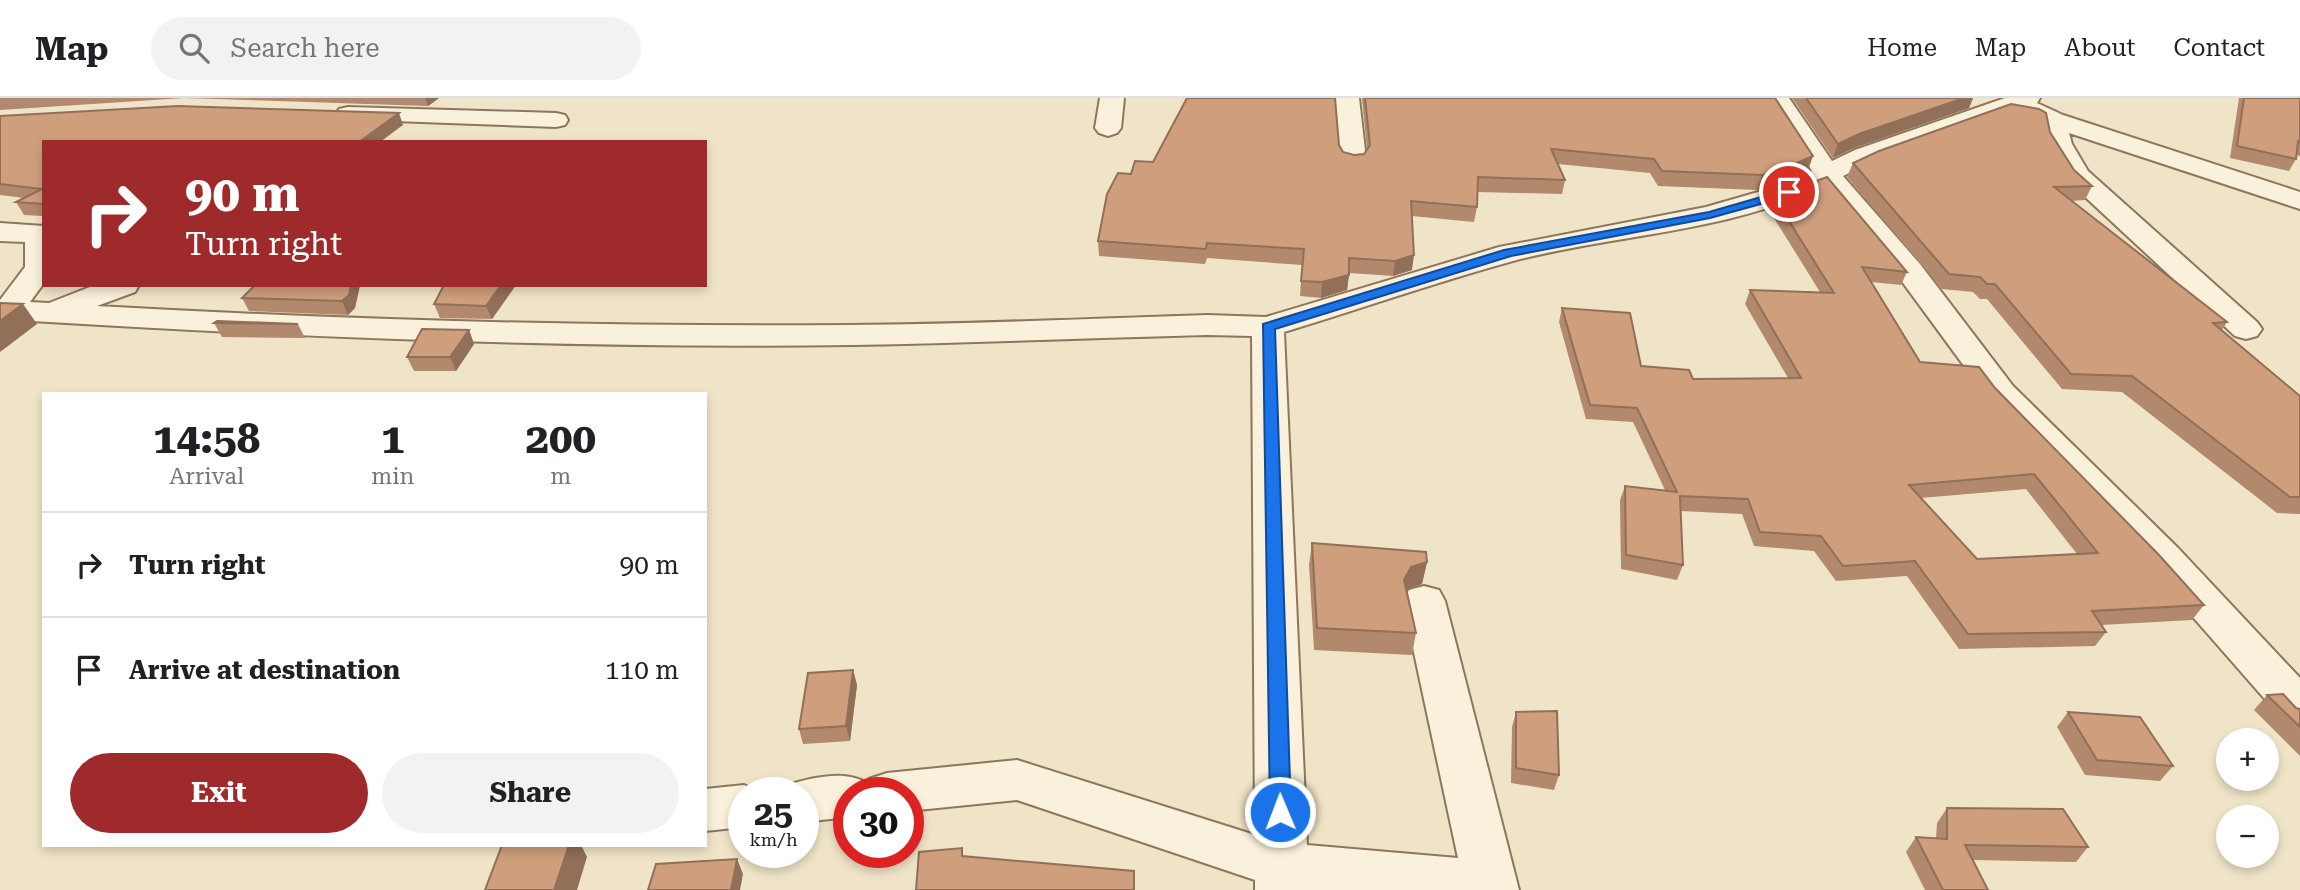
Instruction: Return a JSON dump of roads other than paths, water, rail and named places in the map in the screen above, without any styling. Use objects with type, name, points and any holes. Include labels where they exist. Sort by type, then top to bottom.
[{"type":"street","points":[[1108,128],[1112,98]]},
{"type":"street","points":[[1348,98],[1353,159]]},
{"type":"street","points":[[1777,98],[1828,174],[1909,270],[2001,393],[2164,558],[2300,708]]},
{"type":"street","points":[[3,312],[314,328],[627,334],[852,335],[1207,325],[1268,327],[1509,253],[1710,215],[1789,192],[1864,156],[2022,100],[2054,120],[2300,201]]},
{"type":"street","points":[[328,113],[563,113],[528,140]]},
{"type":"street","points":[[2054,120],[2059,144],[2078,176],[2246,329]]},
{"type":"street","points":[[0,232],[40,234],[40,267],[3,312]]},
{"type":"street","points":[[47,315],[119,287]]},
{"type":"street","points":[[1268,327],[1282,878]]},
{"type":"street","points":[[924,789],[1017,780],[1282,878],[1491,887],[1424,601]]},
{"type":"street","points":[[707,810],[728,808]]}]
